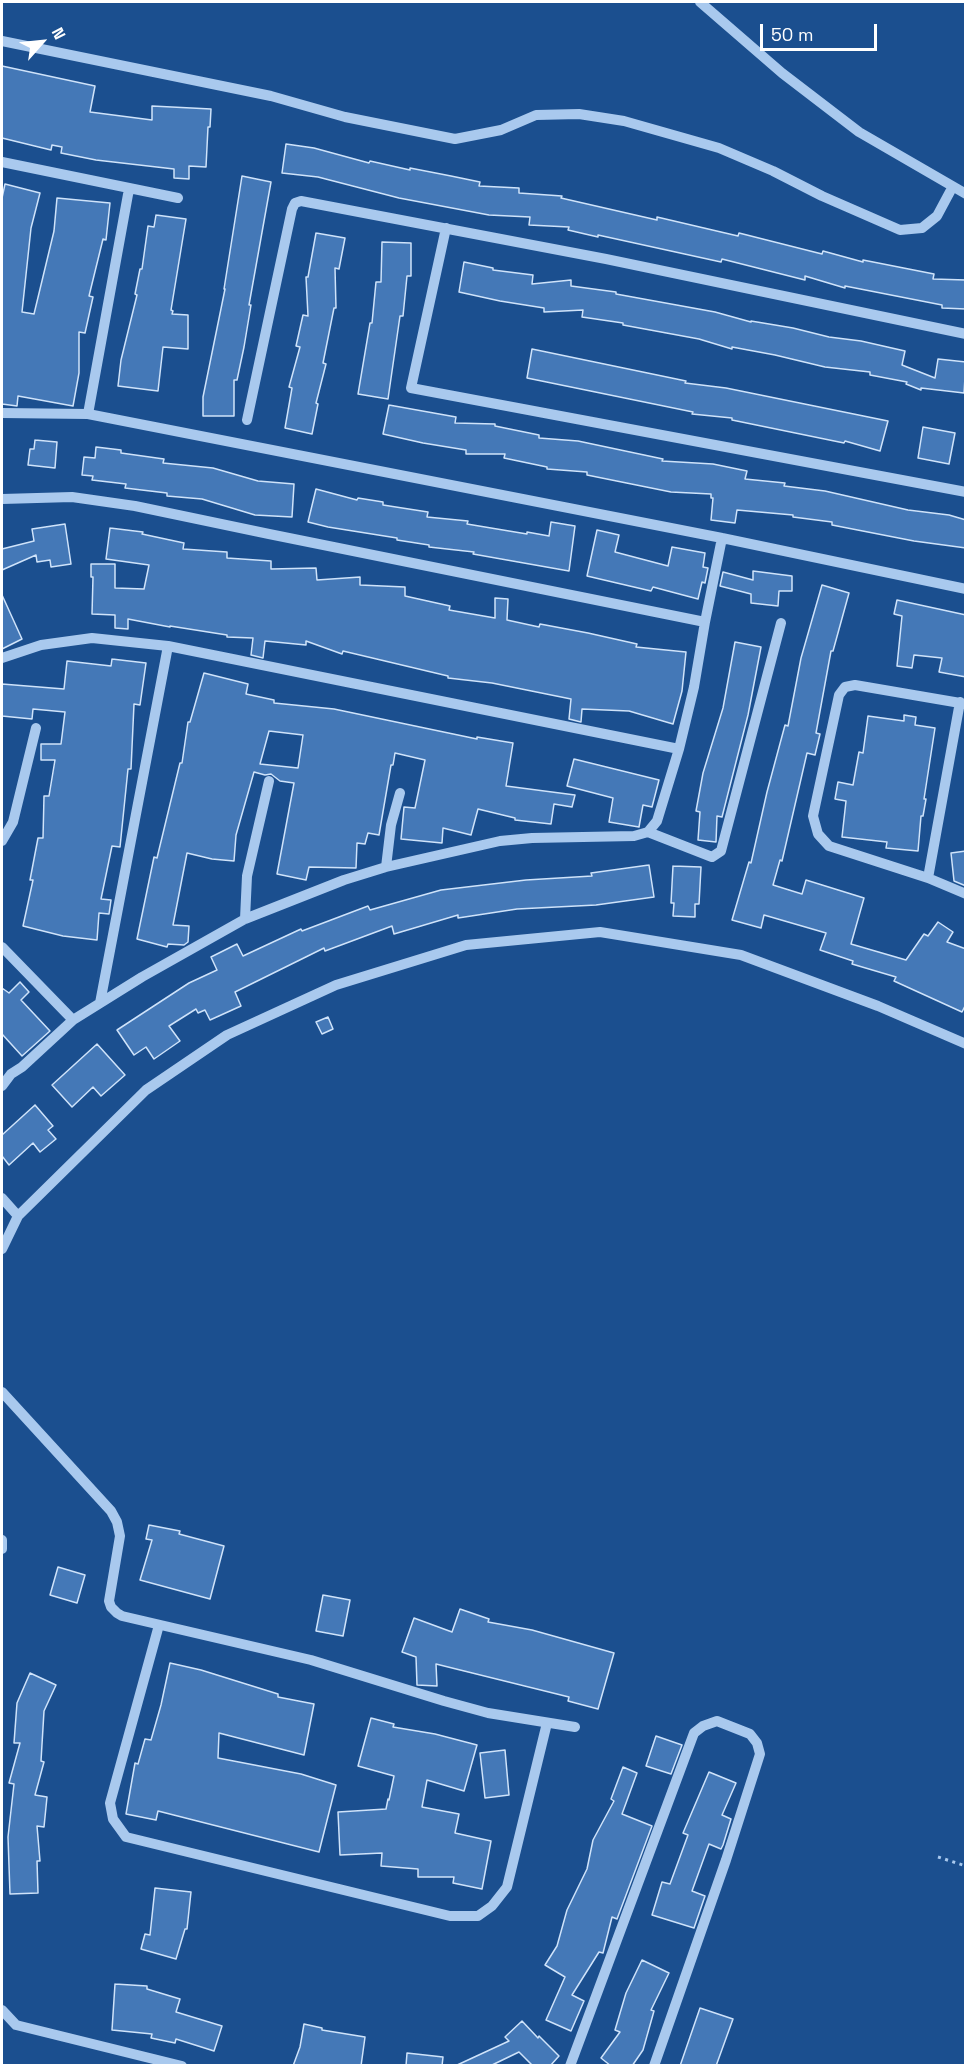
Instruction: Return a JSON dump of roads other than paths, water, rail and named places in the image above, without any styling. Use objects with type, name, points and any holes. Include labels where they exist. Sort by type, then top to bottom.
[{"type":"street","points":[[700,2],[782,73],[859,132],[952,188],[966,194]]},
{"type":"street","points":[[2,41],[271,96],[345,117],[455,139],[501,130],[536,115],[579,114],[624,121],[720,148],[900,230],[922,228],[937,216],[952,188]]},
{"type":"street","points":[[2,162],[178,198]]},
{"type":"street","points":[[88,414],[129,189]]},
{"type":"street","points":[[247,420],[292,209],[295,203],[301,201],[606,259],[966,334]]},
{"type":"street","points":[[446,228],[411,388],[966,492]]},
{"type":"street","points":[[2,413],[88,414],[722,538],[966,589]]},
{"type":"street","points":[[2,500],[72,497],[135,506],[705,621]]},
{"type":"street","points":[[2,1086],[6,1072],[22,1068],[73,1020],[142,977],[245,919],[344,880],[386,867],[500,841],[532,837],[634,836],[648,832],[657,821],[679,748],[694,687],[722,538]]},
{"type":"street","points":[[648,832],[712,857],[721,851],[781,623]]},
{"type":"street","points":[[2,658],[41,645],[92,638],[168,646],[679,748]]},
{"type":"street","points":[[100,1004],[168,646]]},
{"type":"street","points":[[928,878],[963,703],[855,685],[845,687],[839,695],[813,816],[818,834],[829,846],[928,878],[966,894]]},
{"type":"street","points":[[2,841],[12,822],[36,728]]},
{"type":"street","points":[[245,919],[247,876],[269,781]]},
{"type":"street","points":[[386,867],[391,825],[400,793]]},
{"type":"street","points":[[2,1249],[18,1216],[146,1090],[227,1035],[336,985],[466,945],[600,932],[741,955],[878,1006],[966,1044]]},
{"type":"street","points":[[2,947],[73,1020]]},
{"type":"street","points":[[2,1198],[18,1216]]},
{"type":"street","points":[[2,1392],[111,1511],[117,1522],[120,1536],[109,1601],[111,1607],[122,1616],[311,1660],[488,1713],[575,1727]]},
{"type":"street","points":[[159,1625],[110,1803],[113,1819],[126,1837],[450,1916],[478,1916],[492,1906],[507,1887],[548,1723]]},
{"type":"street","points":[[570,2066],[694,1733],[703,1726],[717,1721],[750,1734],[757,1743],[760,1754],[726,1860],[654,2066]]},
{"type":"street","points":[[2,2010],[16,2025],[182,2066]]}]
